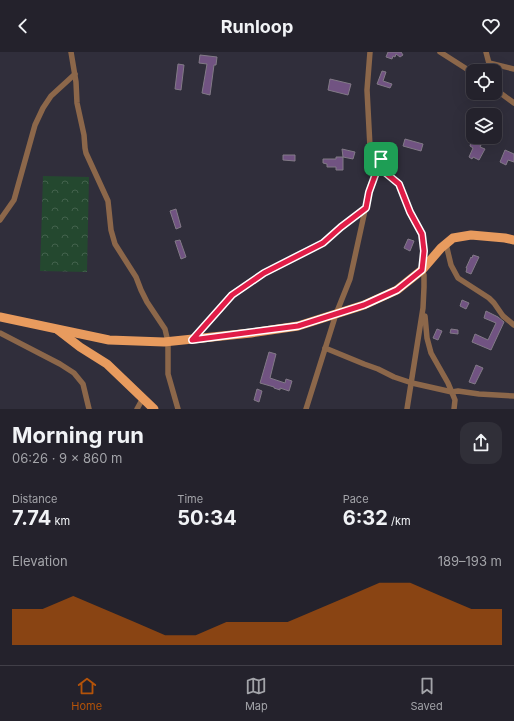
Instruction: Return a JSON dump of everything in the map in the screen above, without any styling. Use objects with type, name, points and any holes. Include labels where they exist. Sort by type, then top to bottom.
[{"type":"main road","points":[[0,317],[109,340],[168,342],[298,326],[364,305],[397,290],[422,270],[441,248],[453,238],[471,235],[514,240]]},
{"type":"main road","points":[[56,329],[80,347],[107,364],[154,409]]},
{"type":"street","points":[[71,52],[77,86],[77,103],[84,135],[85,148],[108,201],[112,238],[136,277],[147,302],[165,329],[168,342],[168,374],[178,409]]},
{"type":"street","points":[[370,52],[367,90],[370,147],[381,159],[381,169],[399,184],[410,212],[422,234],[424,251],[422,270],[424,275],[423,308],[407,409]]},
{"type":"street","points":[[440,52],[466,69]]},
{"type":"street","points":[[486,52],[489,63],[514,69]]},
{"type":"street","points":[[0,220],[14,200],[35,125],[43,108],[51,96],[75,74]]},
{"type":"street","points":[[502,94],[514,103]]},
{"type":"street","points":[[306,409],[336,314],[350,279],[369,192],[381,159]]},
{"type":"street","points":[[446,244],[450,264],[458,278],[494,302],[503,316],[514,325]]},
{"type":"street","points":[[423,308],[427,338],[431,353],[452,392],[455,400],[454,409]]},
{"type":"street","points":[[0,333],[60,364],[74,373],[83,384],[89,409]]},
{"type":"street","points":[[325,348],[412,383],[452,392],[458,391],[514,396]]},
{"type":"street","points":[[137,409],[143,398]]},
{"type":"path","points":[[192,340],[232,295],[264,273],[323,243],[366,208]]},
{"type":"green space","points":[[43,176],[89,177],[87,272],[40,271]]},
{"type":"building","points":[[388,52],[401,52],[403,55],[400,57],[396,54],[392,59],[386,57]]},
{"type":"building","points":[[200,55],[217,57],[216,65],[214,65],[210,95],[202,93],[207,64],[199,63]]},
{"type":"building","points":[[178,64],[184,65],[181,90],[175,89]]},
{"type":"building","points":[[382,71],[386,72],[383,81],[392,84],[390,88],[377,84]]},
{"type":"building","points":[[330,79],[351,84],[348,95],[328,90]]},
{"type":"building","points":[[405,139],[423,144],[421,151],[403,146]]},
{"type":"building","points":[[470,144],[482,144],[480,147],[485,149],[479,160],[469,157],[473,148],[470,146]]},
{"type":"building","points":[[342,149],[355,152],[353,159],[343,157]]},
{"type":"building","points":[[505,150],[514,154],[514,162],[508,160],[506,165],[500,162]]},
{"type":"building","points":[[283,155],[295,155],[295,161],[283,160]]},
{"type":"building","points":[[336,157],[343,157],[343,170],[336,170],[336,167],[327,167],[327,164],[323,163],[323,159],[336,159]]},
{"type":"building","points":[[176,209],[181,227],[176,229],[170,211]]},
{"type":"building","points":[[408,239],[414,241],[410,251],[404,248]]},
{"type":"building","points":[[180,240],[186,257],[181,259],[175,241]]},
{"type":"building","points":[[473,255],[479,257],[471,274],[466,272],[466,268]]},
{"type":"building","points":[[462,300],[469,303],[466,309],[460,306]]},
{"type":"building","points":[[486,311],[504,322],[491,350],[472,342],[475,334],[488,340],[496,323],[484,318]]},
{"type":"building","points":[[437,329],[442,331],[438,340],[433,338]]},
{"type":"building","points":[[451,329],[458,330],[458,334],[450,333]]},
{"type":"building","points":[[269,352],[276,354],[270,378],[285,383],[286,379],[292,381],[289,391],[280,388],[280,390],[260,383]]},
{"type":"building","points":[[476,365],[483,368],[475,384],[469,382]]},
{"type":"building","points":[[257,389],[262,391],[259,402],[254,400]]},
{"type":"route","points":[[381,159],[381,169],[399,184],[410,212],[422,234],[424,251],[422,270],[397,290],[364,305],[298,326],[192,340],[232,295],[264,273],[323,243],[366,208],[369,192],[381,159]]}]
